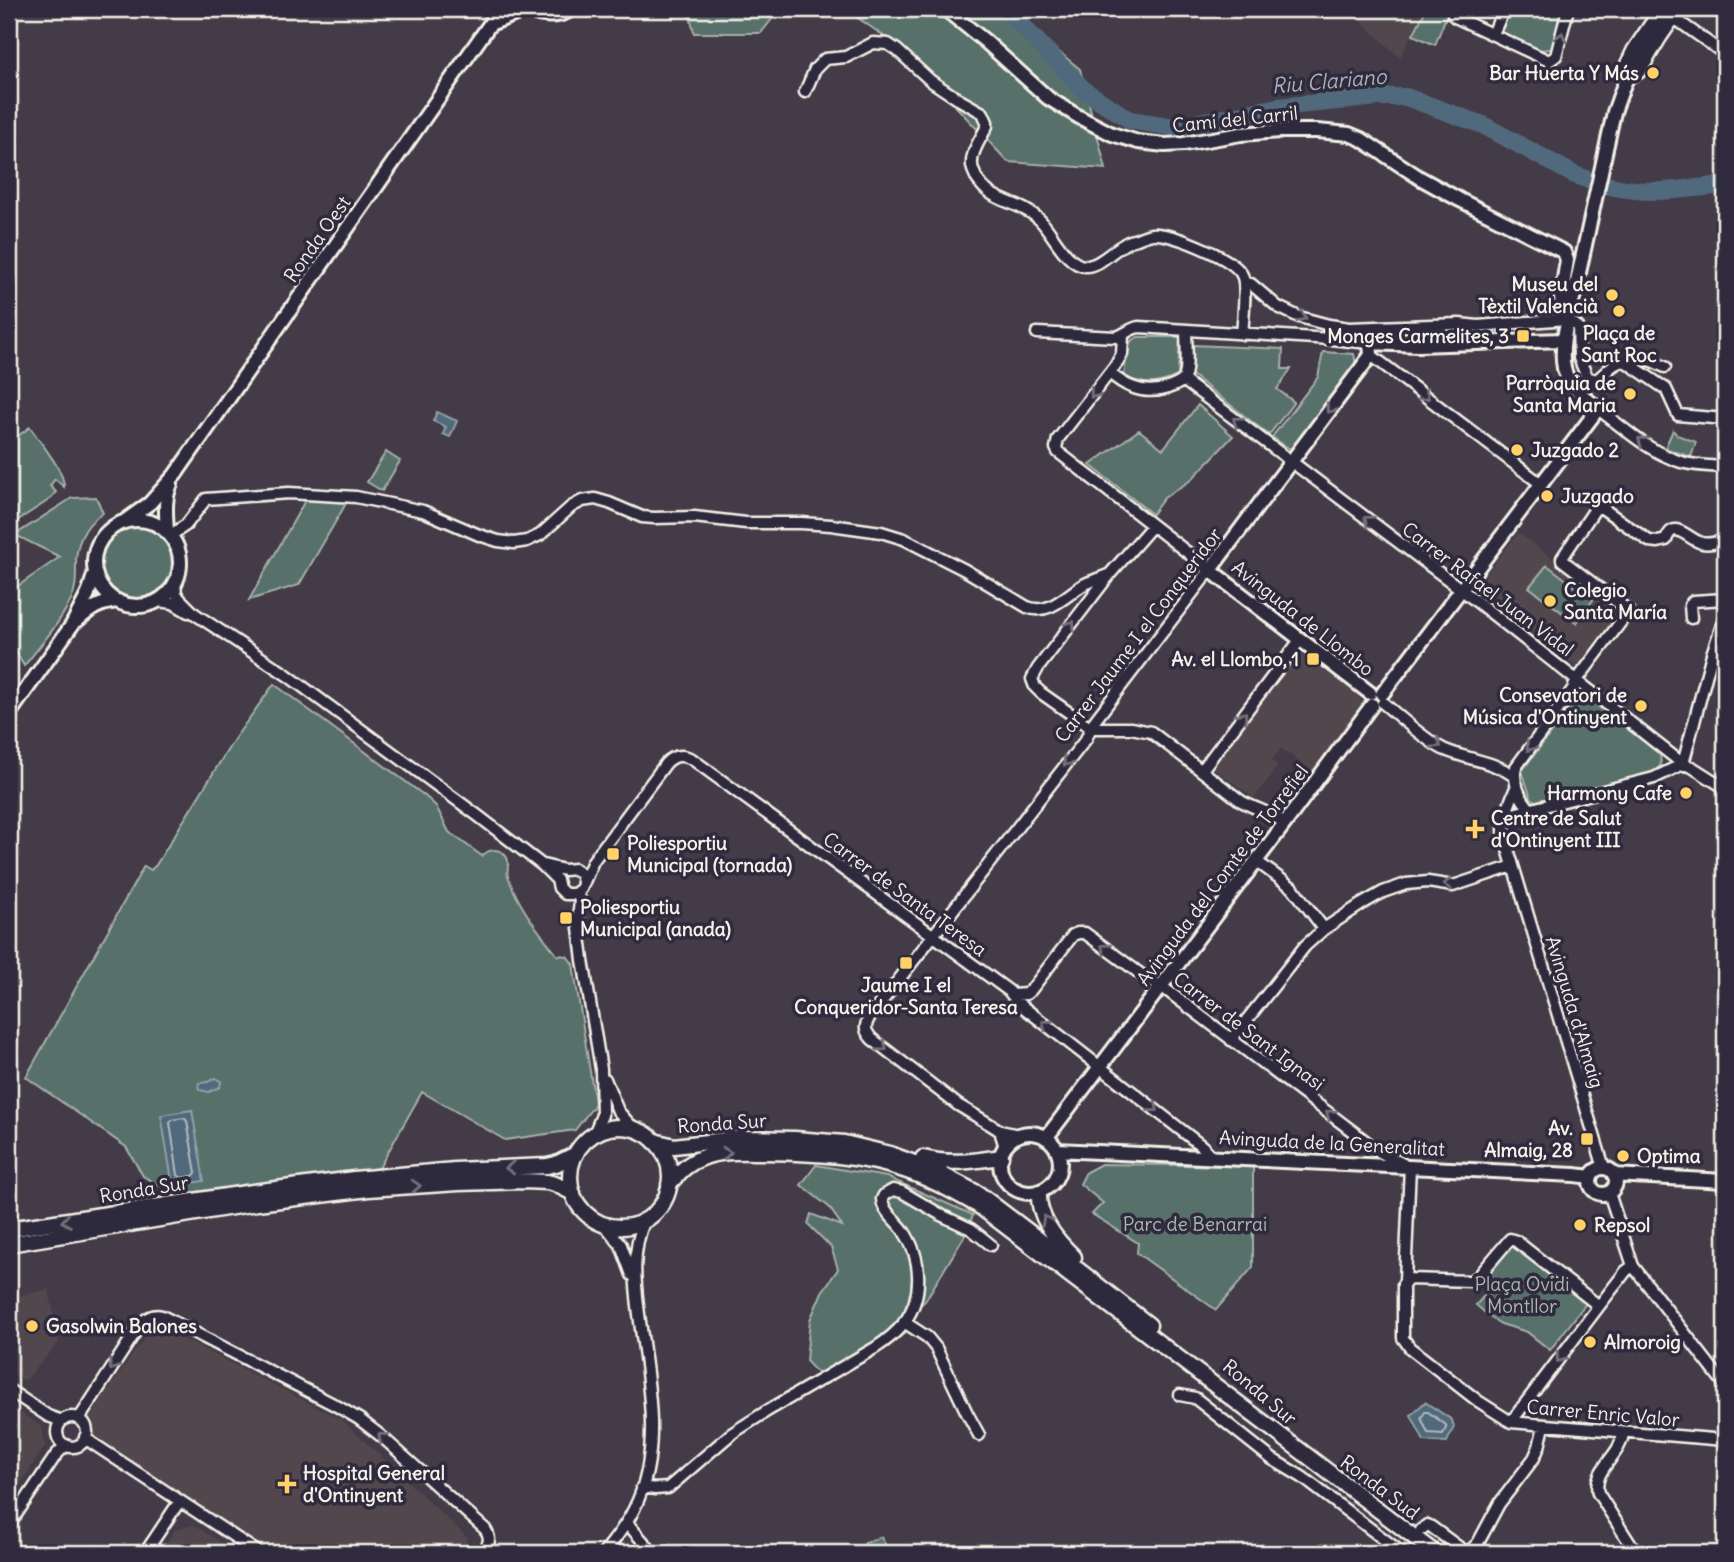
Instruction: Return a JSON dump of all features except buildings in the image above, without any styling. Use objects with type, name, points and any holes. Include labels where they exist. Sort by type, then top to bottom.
[{"type":"main road","points":[[614,1128],[634,1129],[654,1141],[664,1153],[669,1168],[666,1195],[661,1205],[645,1220],[632,1226],[604,1224],[584,1212],[573,1194],[571,1166],[576,1154],[594,1134],[614,1128]]},
{"type":"main road","name":"Ronda Sur","points":[[654,1141],[674,1146],[757,1138],[844,1143],[890,1154],[933,1170],[979,1194],[1125,1306],[1301,1451]]},
{"type":"main road","points":[[844,1143],[940,1162],[964,1163],[1003,1152]]},
{"type":"main road","name":"Ronda Sur","points":[[669,1184],[692,1162],[706,1156],[733,1152],[839,1156],[875,1161],[928,1179],[979,1206],[1301,1451]]},
{"type":"main road","name":"Ronda Sur","points":[[9,1229],[354,1179],[455,1170],[547,1166],[576,1154]]},
{"type":"main road","name":"Ronda Sur","points":[[9,1244],[231,1207],[368,1189],[523,1181],[555,1184],[573,1194]]},
{"type":"main road","points":[[1039,1192],[1040,1209],[1055,1236],[1071,1255],[1125,1306]]},
{"type":"main road","name":"Ronda Sud","points":[[1301,1451],[1435,1553]]},
{"type":"street","name":"Ronda Oest","points":[[125,521],[142,510],[175,475],[490,24],[497,9]]},
{"type":"street","points":[[490,24],[525,9],[538,15],[552,16],[572,9]]},
{"type":"street","name":"Camí del Carril","points":[[945,9],[1058,105],[1096,126],[1126,138],[1147,144],[1165,145],[1255,132],[1317,131],[1337,132],[1361,139],[1450,195],[1564,252],[1567,260],[1561,298],[1568,314]]},
{"type":"street","points":[[1493,34],[1504,9]]},
{"type":"street","points":[[1453,10],[1455,17],[1549,61],[1556,56],[1568,9]]},
{"type":"street","points":[[1626,81],[1624,68],[1633,49],[1660,9]]},
{"type":"street","points":[[1725,50],[1719,50],[1675,12],[1635,62],[1615,112],[1563,340],[1567,378],[1598,409],[1671,459],[1690,464],[1725,467]]},
{"type":"street","points":[[805,92],[815,69],[825,59],[846,57],[873,43],[888,44],[931,81],[984,113],[987,125],[971,161],[977,178],[990,194],[1036,216],[1064,251],[1076,263],[1084,266],[1091,266],[1124,244],[1159,234],[1217,255],[1237,268],[1244,279],[1242,334]]},
{"type":"street","points":[[1244,283],[1251,284],[1279,307],[1298,317],[1349,328],[1459,324],[1478,326],[1568,314]]},
{"type":"street","points":[[1568,314],[1577,326],[1579,358],[1587,377],[1596,380],[1622,360],[1668,392],[1678,415],[1725,419]]},
{"type":"street","points":[[1037,333],[1116,337],[1139,327],[1242,334],[1370,349],[1563,340]]},
{"type":"street","points":[[1111,374],[1127,385],[1148,391],[1166,388],[1183,380],[1186,330]]},
{"type":"street","name":"Avinguda de Llombo","points":[[1123,335],[1122,354],[1111,374],[1058,439],[1058,452],[1377,699]]},
{"type":"street","points":[[1370,349],[1541,484]]},
{"type":"street","name":"Carrer Jaume I el Conqueridor","points":[[1000,1131],[958,1105],[872,1039],[866,1033],[865,1026],[1086,738],[1098,716],[1291,462],[1370,349]]},
{"type":"street","points":[[1625,361],[1630,351],[1666,364],[1657,383]]},
{"type":"street","name":"Carrer Rafael Juan Vidal","points":[[1183,380],[1462,590],[1683,764],[1725,788]]},
{"type":"street","name":"Avinguda del Comte de Torrefiel","points":[[1042,1136],[1054,1126],[1100,1066],[1598,409]]},
{"type":"street","name":"Ronda Oest","points":[[169,533],[167,494],[175,475]]},
{"type":"street","points":[[169,533],[186,525],[206,499],[306,493],[356,497],[411,508],[435,515],[479,535],[514,543],[540,535],[571,507],[582,501],[595,499],[642,517],[694,517],[746,523],[831,525],[892,534],[965,570],[1036,610],[1050,607],[1083,585],[1110,575]]},
{"type":"street","points":[[1505,818],[1519,763],[1629,611],[1564,563],[1562,558],[1595,509],[1602,508],[1649,541],[1665,540],[1668,533],[1674,529],[1703,544],[1725,540]]},
{"type":"street","points":[[158,601],[175,584],[179,574],[176,544],[169,533],[154,523],[140,519],[125,521],[108,530],[96,549],[94,560],[99,584],[107,594],[128,605],[138,606],[158,601],[173,603],[195,614],[287,675],[542,865],[557,880],[562,892],[574,894],[580,900],[578,920],[601,1069],[602,1115],[594,1134]]},
{"type":"street","points":[[1152,526],[1110,575],[1033,676],[1035,687],[1091,728],[1146,730],[1241,801],[1285,823]]},
{"type":"street","points":[[9,714],[72,625],[88,594],[95,572]]},
{"type":"street","points":[[175,584],[179,598],[195,614]]},
{"type":"street","points":[[1691,618],[1690,604],[1693,601],[1725,599]]},
{"type":"street","points":[[72,625],[93,608],[118,601]]},
{"type":"street","points":[[1505,818],[1654,778],[1683,764],[1712,654],[1725,616]]},
{"type":"street","points":[[1202,771],[1300,640]]},
{"type":"street","points":[[1377,699],[1441,748],[1503,768],[1515,780],[1523,800],[1531,810]]},
{"type":"street","points":[[1662,747],[1669,758],[1667,772]]},
{"type":"street","name":"Carrer de Santa Teresa","points":[[583,882],[593,862],[666,763],[672,758],[682,756],[692,759],[1009,991],[1018,1003],[1211,1156]]},
{"type":"street","name":"Avinguda d'Almaig","points":[[1505,818],[1503,831],[1513,866],[1609,1172]]},
{"type":"street","points":[[557,880],[561,873],[593,862]]},
{"type":"street","points":[[1256,862],[1293,888],[1324,929]]},
{"type":"street","points":[[542,865],[581,874],[583,886],[574,894]]},
{"type":"street","points":[[1231,1040],[1299,953],[1324,929],[1368,900],[1415,882],[1453,886],[1513,866]]},
{"type":"street","name":"Carrer de Sant Ignasi","points":[[1013,995],[1026,994],[1031,990],[1073,935],[1085,933],[1150,981],[1161,986],[1380,1152],[1408,1166]]},
{"type":"street","points":[[601,1069],[618,1111],[634,1129]]},
{"type":"street","points":[[1003,1152],[1011,1139],[1028,1133],[1042,1136],[1062,1153],[1057,1177],[1046,1189],[1029,1193],[1019,1191],[1004,1177],[1001,1167],[1003,1152],[1000,1131],[1019,1135]]},
{"type":"street","name":"Avinguda de la Generalitat","points":[[1062,1153],[1211,1156],[1591,1177]]},
{"type":"street","points":[[1408,1166],[1405,1280],[1474,1280],[1507,1240],[1512,1239],[1599,1306]]},
{"type":"street","points":[[1609,1172],[1616,1183],[1609,1192],[1601,1194],[1591,1185],[1591,1177],[1596,1171],[1609,1172],[1725,1181]]},
{"type":"street","points":[[642,1487],[668,1488],[731,1434],[875,1349],[891,1337],[904,1322],[916,1290],[917,1261],[903,1230],[883,1206],[884,1195],[893,1190],[908,1194],[943,1216],[971,1229],[991,1245]]},
{"type":"street","points":[[1609,1192],[1633,1266],[1725,1385]]},
{"type":"street","points":[[604,1553],[627,1523],[639,1499],[650,1448],[651,1409],[635,1287],[637,1241],[645,1220]]},
{"type":"street","points":[[604,1224],[621,1245],[635,1287]]},
{"type":"street","points":[[1511,1422],[1626,1271],[1633,1266]]},
{"type":"street","name":"Carrer Enric Valor","points":[[1405,1280],[1403,1338],[1406,1345],[1478,1401],[1511,1422],[1725,1440]]},
{"type":"street","points":[[79,1419],[138,1328],[150,1317],[162,1316],[335,1405],[369,1426],[485,1529],[489,1542],[481,1553]]},
{"type":"street","points":[[904,1322],[927,1337],[936,1348],[979,1435]]},
{"type":"street","points":[[9,1390],[60,1424]]},
{"type":"street","points":[[1180,1395],[1195,1398],[1272,1459],[1302,1477],[1402,1553]]},
{"type":"street","points":[[71,1417],[79,1419],[86,1427],[87,1440],[75,1446],[64,1444],[57,1434],[60,1424],[71,1417]]},
{"type":"street","points":[[1421,1530],[1427,1525],[1430,1526],[1464,1551],[1471,1550],[1478,1543],[1499,1504],[1534,1458],[1544,1426]]},
{"type":"street","points":[[1623,1432],[1619,1447],[1599,1475],[1596,1485],[1598,1493],[1636,1553]]},
{"type":"street","points":[[87,1440],[259,1553]]},
{"type":"street","points":[[9,1525],[64,1444]]},
{"type":"street","points":[[145,1553],[179,1502]]},
{"type":"street","points":[[627,1523],[653,1553]]},
{"type":"shaded area","points":[[1348,9],[1424,9],[1400,58]]},
{"type":"shaded area","name":"Colegio Santa María","points":[[1518,533],[1622,610],[1581,664],[1574,665],[1476,590]]},
{"type":"shaded area","points":[[1304,654],[1360,697],[1362,705],[1312,771],[1281,748],[1272,760],[1278,766],[1254,798],[1212,767],[1298,655]]},
{"type":"shaded area","name":"Gasolwin Balones","points":[[49,1289],[59,1342],[25,1381],[9,1372],[9,1309],[22,1295]]},
{"type":"shaded area","name":"Hospital General d'Ontinyent","points":[[154,1324],[342,1420],[469,1539],[457,1553],[271,1553],[81,1429]]},
{"type":"shaded area","points":[[9,1405],[42,1427],[45,1446],[9,1502]]},
{"type":"shaded area","points":[[194,1525],[237,1553],[159,1553],[175,1530]]},
{"type":"green space","points":[[704,9],[780,9],[761,33],[694,33],[689,12]]},
{"type":"green space","points":[[845,9],[1006,9],[1080,69],[1106,169],[1008,162],[901,48]]},
{"type":"green space","points":[[1426,9],[1449,9],[1435,45],[1413,35]]},
{"type":"green space","points":[[1511,9],[1563,9],[1552,49],[1538,50],[1501,32]]},
{"type":"green space","points":[[1138,337],[1180,337],[1178,375],[1164,381],[1143,383],[1124,375],[1131,341]]},
{"type":"green space","points":[[1193,345],[1283,349],[1282,369],[1291,369],[1277,389],[1294,402],[1269,435],[1192,375]]},
{"type":"green space","points":[[1323,352],[1354,354],[1356,365],[1290,449],[1272,437],[1318,377]]},
{"type":"green space","points":[[1198,405],[1233,436],[1191,480],[1164,498],[1152,514],[1090,465],[1139,430],[1163,449]]},
{"type":"green space","points":[[30,427],[56,465],[64,487],[55,479],[50,486],[56,492],[49,500],[9,526],[9,443]]},
{"type":"green space","points":[[1673,430],[1677,435],[1696,442],[1691,457],[1665,448]]},
{"type":"green space","points":[[386,452],[400,461],[382,491],[367,482]]},
{"type":"green space","points":[[96,497],[103,513],[85,530],[79,544],[73,596],[55,626],[24,666],[9,640],[9,592],[60,557],[15,535],[72,498]]},
{"type":"green space","points":[[307,497],[348,500],[299,585],[249,600]]},
{"type":"green space","points":[[137,526],[157,532],[167,542],[173,562],[167,582],[157,592],[137,598],[117,592],[107,582],[101,562],[107,542],[117,532]]},
{"type":"green space","points":[[1547,565],[1593,600],[1576,623],[1529,587]]},
{"type":"green space","points":[[274,684],[425,796],[436,806],[449,832],[482,856],[494,850],[506,856],[508,876],[523,908],[557,955],[567,956],[573,964],[595,1103],[575,1130],[505,1140],[422,1092],[379,1168],[178,1196],[143,1176],[126,1147],[26,1077],[144,866],[151,870],[156,865],[235,738]]},
{"type":"green space","points":[[1581,693],[1660,754],[1661,765],[1652,773],[1536,801],[1531,798],[1522,771]]},
{"type":"green space","name":"Parc de Benarrai","points":[[1101,1164],[1253,1166],[1253,1267],[1216,1310],[1137,1253],[1138,1243],[1092,1214],[1103,1203],[1080,1184],[1086,1172]]},
{"type":"green space","points":[[816,1165],[887,1177],[973,1215],[964,1237],[925,1301],[880,1339],[820,1376],[806,1361],[810,1320],[822,1292],[838,1269],[831,1247],[808,1224],[811,1214],[842,1226],[829,1207],[801,1185]]},
{"type":"green space","name":"Plaça Ovidi Montllor","points":[[1515,1245],[1587,1302],[1550,1350],[1527,1332],[1501,1324],[1476,1305],[1486,1289],[1480,1281],[1509,1246]]},
{"type":"green space","points":[[881,1537],[890,1553],[860,1553],[865,1543]]},
{"type":"water","points":[[437,412],[457,421],[450,437],[443,434],[446,427],[433,421]]},
{"type":"water","points":[[215,1078],[221,1081],[220,1087],[209,1092],[198,1087],[199,1083]]},
{"type":"water","points":[[192,1110],[204,1181],[173,1186],[161,1115]]},
{"type":"water","points":[[1425,1402],[1452,1420],[1454,1427],[1447,1442],[1424,1441],[1411,1415]]},
{"type":"waterway","name":"Riu Clariano","points":[[1006,9],[1085,91],[1130,120],[1174,127],[1278,107],[1378,97],[1406,97],[1483,125],[1573,174],[1602,184],[1654,191],[1725,185]]},
{"type":"place","name":"Bar Huerta Y Más","points":[[1653,73]]},
{"type":"place","name":"Museu del Tèxtil Valencià","points":[[1612,295]]},
{"type":"place","name":"Plaça de Sant Roc","points":[[1619,311]]},
{"type":"place","name":"Monges Carmelites, 3","points":[[1523,336]]},
{"type":"place","name":"Parròquia de Santa Maria","points":[[1630,394]]},
{"type":"place","name":"Juzgado 2","points":[[1517,450]]},
{"type":"place","name":"Juzgado","points":[[1547,496]]},
{"type":"place","name":"Colegio Santa María","points":[[1550,601]]},
{"type":"place","name":"Av. el Llombo, 1","points":[[1313,659]]},
{"type":"place","name":"Consevatori de Música d'Ontinyent","points":[[1641,706]]},
{"type":"place","name":"Harmony Cafe","points":[[1686,793]]},
{"type":"place","name":"Centre de Salut d'Ontinyent III","points":[[1475,829]]},
{"type":"place","name":"Poliesportiu Municipal (tornada)","points":[[613,854]]},
{"type":"place","name":"Poliesportiu Municipal (anada)","points":[[566,918]]},
{"type":"place","name":"Jaume I el Conqueridor-Santa Teresa","points":[[906,963]]},
{"type":"place","name":"Av. Almaig, 28","points":[[1587,1139]]},
{"type":"place","name":"Optima","points":[[1623,1156]]},
{"type":"place","name":"Repsol","points":[[1580,1225]]},
{"type":"place","name":"Gasolwin Balones","points":[[32,1326]]},
{"type":"place","name":"Almoroig","points":[[1590,1342]]},
{"type":"place","name":"Hospital General d'Ontinyent","points":[[287,1484]]}]
